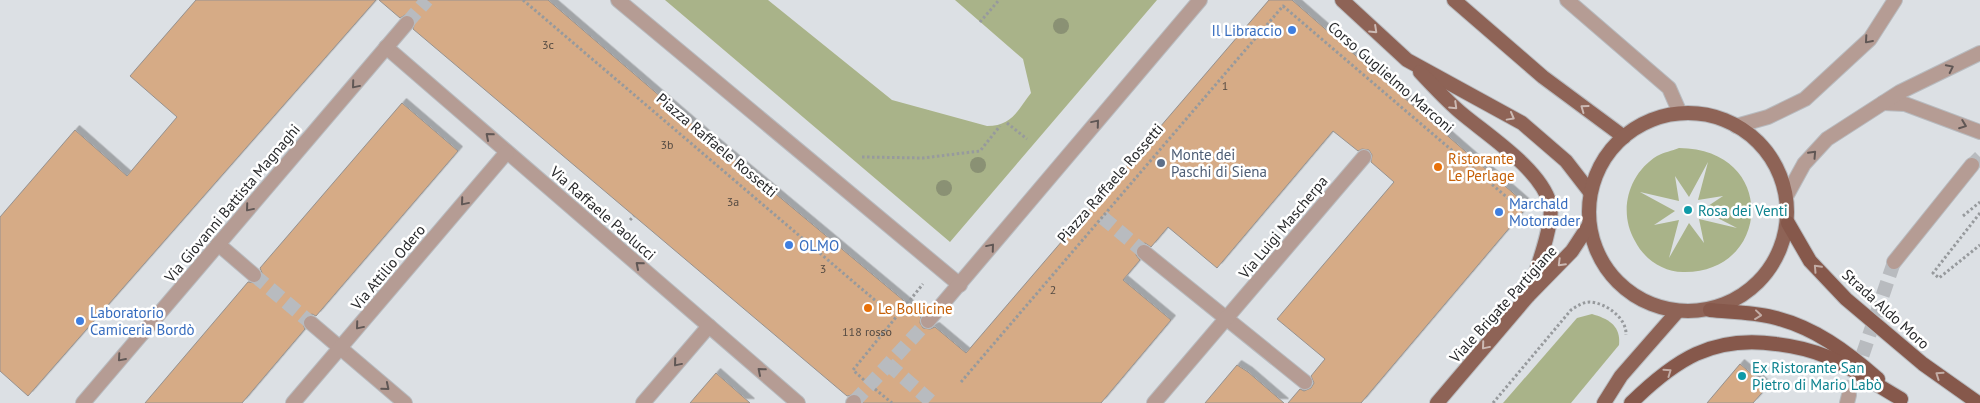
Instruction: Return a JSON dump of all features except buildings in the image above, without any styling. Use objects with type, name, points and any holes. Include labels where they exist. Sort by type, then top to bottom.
[{"type":"highway","name":"Strada Aldo Moro","points":[[1788,223],[1810,260],[1846,299],[1923,364],[1978,403]]},
{"type":"highway","points":[[1710,310],[1771,316],[1814,332],[1828,339],[1850,355],[1904,401]]},
{"type":"highway","points":[[1631,403],[1664,374],[1698,352],[1733,342],[1759,341],[1797,347],[1828,357],[1904,401]]},
{"type":"main road","name":"Corso Guglielmo Marconi","points":[[1342,0],[1407,60],[1522,124],[1566,161],[1590,192]]},
{"type":"main road","points":[[1454,0],[1543,77],[1624,136]]},
{"type":"main road","points":[[1407,60],[1458,111],[1516,158],[1539,182],[1550,204],[1548,229],[1528,296]]},
{"type":"main road","points":[[1680,113],[1709,115],[1736,126],[1760,143],[1777,167],[1787,194],[1788,223],[1780,252],[1765,276],[1740,298],[1710,310],[1677,312],[1645,302],[1618,283],[1599,256],[1589,225],[1590,192],[1602,162],[1624,136],[1652,119],[1680,113]]},
{"type":"main road","name":"Viale Brigate Partigiane","points":[[1437,403],[1528,296],[1572,252],[1589,225]]},
{"type":"main road","points":[[1604,403],[1621,376],[1677,312]]},
{"type":"street","points":[[618,0],[960,285]]},
{"type":"street","points":[[928,321],[1200,0]]},
{"type":"street","points":[[1567,0],[1669,88],[1680,113]]},
{"type":"street","points":[[1736,126],[1768,117],[1806,99],[1870,39],[1896,0]]},
{"type":"street","name":"Via Giovanni Battista Magnaghi","points":[[83,403],[407,23]]},
{"type":"street","name":"Via Raffaele Paolucci","points":[[386,47],[798,403]]},
{"type":"street","points":[[1787,194],[1804,164],[1827,139],[1900,92],[1980,53]]},
{"type":"street","points":[[1883,103],[1905,104],[1980,132]]},
{"type":"street","name":"Via Attilio Odero","points":[[293,403],[507,152]]},
{"type":"street","name":"Via Luigi Mascherpa","points":[[1154,403],[1364,157]]},
{"type":"street","points":[[1894,262],[1972,165]]},
{"type":"street","points":[[218,244],[254,275]]},
{"type":"street","points":[[1144,252],[1305,382]]},
{"type":"street","points":[[311,323],[405,403]]},
{"type":"street","points":[[643,403],[709,326]]},
{"type":"path","name":"Piazza Raffaele Rossetti","points":[[524,0],[890,313]]},
{"type":"path","points":[[980,22],[1000,0]]},
{"type":"path","name":"Piazza Raffaele Rossetti","points":[[961,382],[1283,6]]},
{"type":"path","name":"Corso Guglielmo Marconi","points":[[1283,6],[1523,212]]},
{"type":"path","points":[[1007,124],[1027,139]]},
{"type":"path","points":[[862,157],[923,158],[980,151],[1000,126]]},
{"type":"path","points":[[1980,213],[1933,273],[1939,278],[1980,244]]},
{"type":"path","points":[[630,220],[634,216]]},
{"type":"path","points":[[866,381],[852,370],[938,266]]},
{"type":"path","points":[[1493,403],[1571,310],[1579,305],[1590,302],[1614,312],[1627,330],[1626,340]]},
{"type":"path","points":[[872,387],[892,403]]},
{"type":"green space","points":[[665,0],[768,0],[892,100],[987,126],[1008,120],[1018,111],[1031,93],[1023,59],[955,0],[1157,0],[950,242]]},
{"type":"green space","points":[[1679,148],[1711,154],[1734,168],[1747,188],[1752,211],[1747,234],[1734,254],[1712,267],[1683,272],[1668,270],[1649,259],[1635,241],[1627,218],[1629,194],[1639,173],[1657,156]],"holes":[[[1708,162],[1698,200],[1723,196],[1702,210],[1737,228],[1699,219],[1704,243],[1689,223],[1669,258],[1679,220],[1654,225],[1675,211],[1640,192],[1679,201],[1675,176],[1689,197]]]},
{"type":"green space","points":[[1592,314],[1604,318],[1613,324],[1618,333],[1619,345],[1571,403],[1503,403],[1577,318]]},
{"type":"tunnel","points":[[407,23],[427,0]]},
{"type":"tunnel","points":[[1972,165],[1980,157]]},
{"type":"tunnel","points":[[1102,217],[1144,252]]},
{"type":"tunnel","points":[[1849,395],[1894,262]]},
{"type":"tunnel","points":[[254,275],[311,323]]},
{"type":"tunnel","points":[[854,402],[928,321]]},
{"type":"tunnel","points":[[888,364],[933,403]]},
{"type":"place","name":"Il Libraccio","points":[[1292,30]]},
{"type":"place","name":"Monte dei Paschi di Siena","points":[[1161,163]]},
{"type":"place","name":"Ristorante Le Perlage","points":[[1438,167]]},
{"type":"place","name":"Rosa dei Venti","points":[[1688,210]]},
{"type":"place","name":"Marchald Motorrader","points":[[1499,212]]},
{"type":"place","name":"OLMO","points":[[789,245]]},
{"type":"place","name":"Le Bollicine","points":[[868,308]]},
{"type":"place","name":"Laboratorio Camiceria Bordò","points":[[80,321]]},
{"type":"place","name":"Ex Ristorante San Pietro di Mario Labò","points":[[1742,376]]}]
